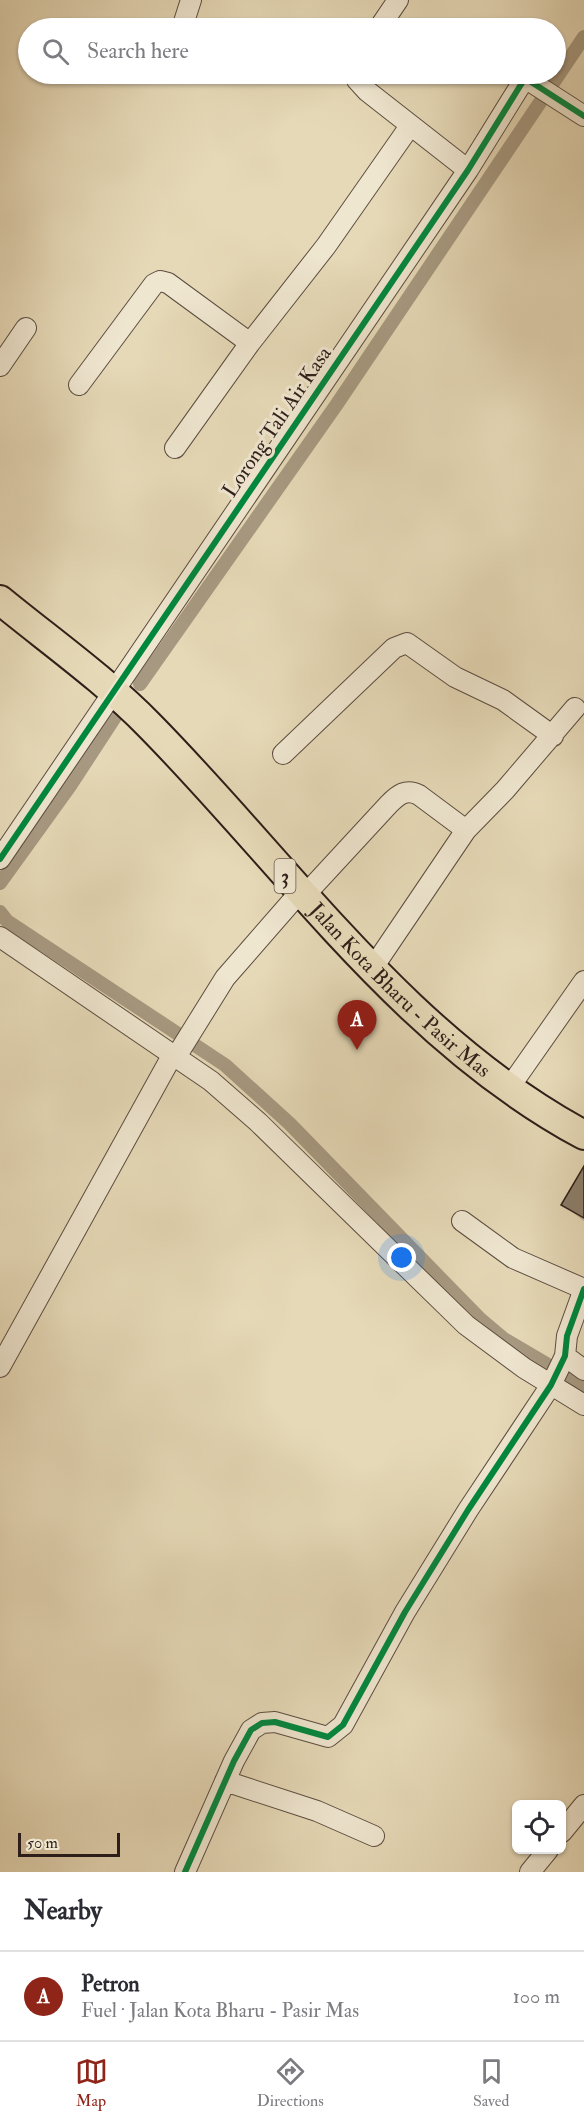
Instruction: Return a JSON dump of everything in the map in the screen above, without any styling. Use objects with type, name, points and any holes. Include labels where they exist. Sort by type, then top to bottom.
[{"type":"highway","name":"Jalan Kota Bharu - Pasir Mas","points":[[0,600],[114,693],[180,757],[372,969],[434,1028],[509,1088],[555,1119],[584,1135]]},
{"type":"street","points":[[185,18],[190,0]]},
{"type":"street","points":[[386,18],[398,0]]},
{"type":"street","points":[[361,84],[410,126],[468,170]]},
{"type":"street","name":"Lorong Tali Air Kasa","points":[[0,860],[468,170],[521,84]]},
{"type":"street","name":"Lorong Tali Air Kasa","points":[[535,84],[584,116]]},
{"type":"street","points":[[175,448],[250,343],[326,246],[410,126]]},
{"type":"street","points":[[79,385],[154,284],[160,281],[168,283],[250,343]]},
{"type":"street","points":[[0,366],[26,328]]},
{"type":"street","points":[[283,754],[394,648],[407,643],[455,677],[503,700],[553,736]]},
{"type":"street","points":[[372,969],[466,830],[553,736],[575,708]]},
{"type":"street","points":[[0,1367],[168,1063],[182,1046],[225,978],[389,804],[405,792],[412,791],[419,795],[466,830]]},
{"type":"street","points":[[0,937],[182,1046],[458,1319],[558,1370],[584,1405]]},
{"type":"street","points":[[509,1088],[584,981]]},
{"type":"street","points":[[185,1872],[244,1741],[256,1726],[275,1722],[320,1737],[328,1737],[339,1731],[418,1592],[558,1370],[567,1336],[584,1289],[513,1258],[462,1221]]},
{"type":"street","points":[[558,1370],[584,1370]]},
{"type":"street","points":[[225,1781],[317,1812],[374,1836]]},
{"type":"street","points":[[566,1827],[584,1805]]},
{"type":"street","points":[[530,1872],[545,1854]]},
{"type":"building","points":[[584,1166],[584,1218],[561,1205]]},
{"type":"waterway","points":[[566,64],[584,37]]},
{"type":"waterway","points":[[140,684],[337,404],[552,84]]},
{"type":"waterway","points":[[0,883],[70,786],[115,717]]},
{"type":"waterway","points":[[0,912],[7,921],[225,1065],[290,1124],[479,1318],[504,1339],[584,1386]]},
{"type":"cycle path","points":[[0,859],[468,170],[521,84]]},
{"type":"cycle path","points":[[534,84],[584,116]]},
{"type":"cycle path","points":[[185,1872],[234,1761],[251,1730],[262,1723],[275,1722],[328,1737],[343,1725],[405,1612],[468,1510],[551,1385],[565,1356],[567,1336],[584,1289]]},
{"type":"place","name":"Petron","points":[[357,1050]]}]
